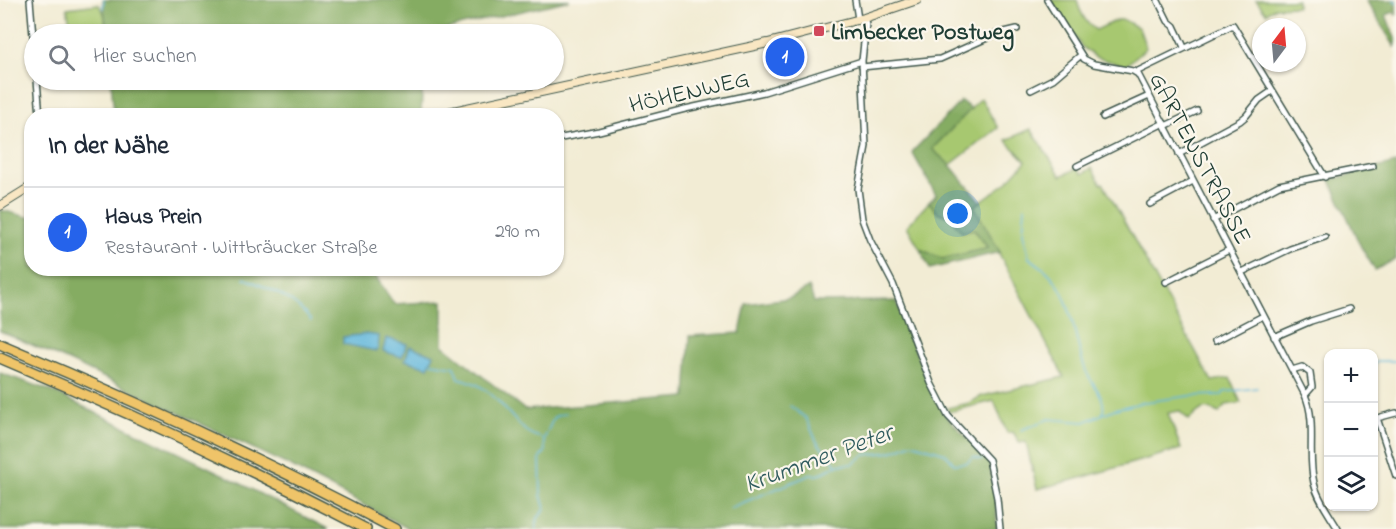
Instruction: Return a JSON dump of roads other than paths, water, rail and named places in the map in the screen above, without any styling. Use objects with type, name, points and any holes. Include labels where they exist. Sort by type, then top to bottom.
[{"type":"highway","points":[[1,344],[197,430],[395,529]]},
{"type":"highway","points":[[0,358],[178,437],[366,529]]},
{"type":"main road","points":[[564,87],[768,43],[861,19],[917,0]]},
{"type":"main road","points":[[467,108],[550,90]]},
{"type":"main road","points":[[0,206],[24,191]]},
{"type":"street","points":[[30,0],[32,24]]},
{"type":"street","points":[[855,0],[866,28],[862,64],[866,146],[858,198],[865,230],[893,284],[931,383],[948,416],[989,460],[997,498],[1000,529]]},
{"type":"street","points":[[1031,90],[1053,79],[1081,55],[1047,0]]},
{"type":"street","points":[[1158,1],[1184,47]]},
{"type":"street","points":[[1136,72],[1233,25],[1325,177]]},
{"type":"street","name":"HÖHENWEG","points":[[564,138],[764,92],[862,64],[940,59],[996,34],[1017,29]]},
{"type":"street","name":"GARTENSTRASSE","points":[[1081,55],[1094,64],[1136,72],[1305,395],[1310,410],[1314,484],[1338,529]]},
{"type":"street","points":[[38,90],[39,108]]},
{"type":"street","points":[[1179,154],[1240,121],[1259,100],[1272,91]]},
{"type":"street","points":[[1103,117],[1149,96]]},
{"type":"street","points":[[1077,166],[1197,111]]},
{"type":"street","points":[[1213,220],[1279,185],[1373,166]]},
{"type":"street","points":[[1150,204],[1193,181]]},
{"type":"street","points":[[1242,272],[1290,249],[1325,237]]},
{"type":"street","points":[[1166,282],[1229,250]]},
{"type":"street","points":[[1274,337],[1311,321],[1349,309]]},
{"type":"street","points":[[1215,341],[1263,316]]},
{"type":"street","name":"GARTENSTRASSE","points":[[1292,370],[1302,368],[1310,373],[1312,387],[1305,395]]},
{"type":"street","points":[[1396,413],[1377,418],[1394,460],[1396,476]]},
{"type":"water","points":[[366,334],[379,336],[378,350],[343,344],[343,337]]},
{"type":"water","points":[[386,338],[407,344],[402,357],[383,351]]},
{"type":"water","points":[[410,346],[434,355],[428,367],[405,360]]},
{"type":"waterway","points":[[103,8],[104,0]]},
{"type":"waterway","points":[[1025,207],[1023,232],[1029,258],[1047,272],[1061,290],[1069,309],[1086,371],[1103,401],[1103,413]]},
{"type":"waterway","points":[[244,278],[289,300],[311,321]]},
{"type":"waterway","name":"Krummer Peter","points":[[1378,361],[1396,361]]},
{"type":"waterway","points":[[431,363],[455,367],[459,378],[490,393],[526,431],[544,439],[545,452],[540,458],[541,495],[545,509],[538,518],[537,529]]},
{"type":"waterway","name":"Krummer Peter","points":[[1021,430],[1049,419],[1084,422],[1115,409],[1145,402],[1189,396],[1222,395],[1224,392],[1257,388]]},
{"type":"waterway","points":[[790,406],[806,418],[817,442],[837,465]]},
{"type":"waterway","points":[[544,439],[554,417],[566,413]]},
{"type":"waterway","name":"Krummer Peter","points":[[730,508],[810,475],[818,475],[837,465],[853,464],[864,455],[891,452],[912,443],[945,453],[954,464],[966,463],[973,457],[982,460]]},
{"type":"place","name":"Limbecker Postweg","points":[[819,31]]},
{"type":"place","name":"Haus Prein","points":[[785,57]]}]
